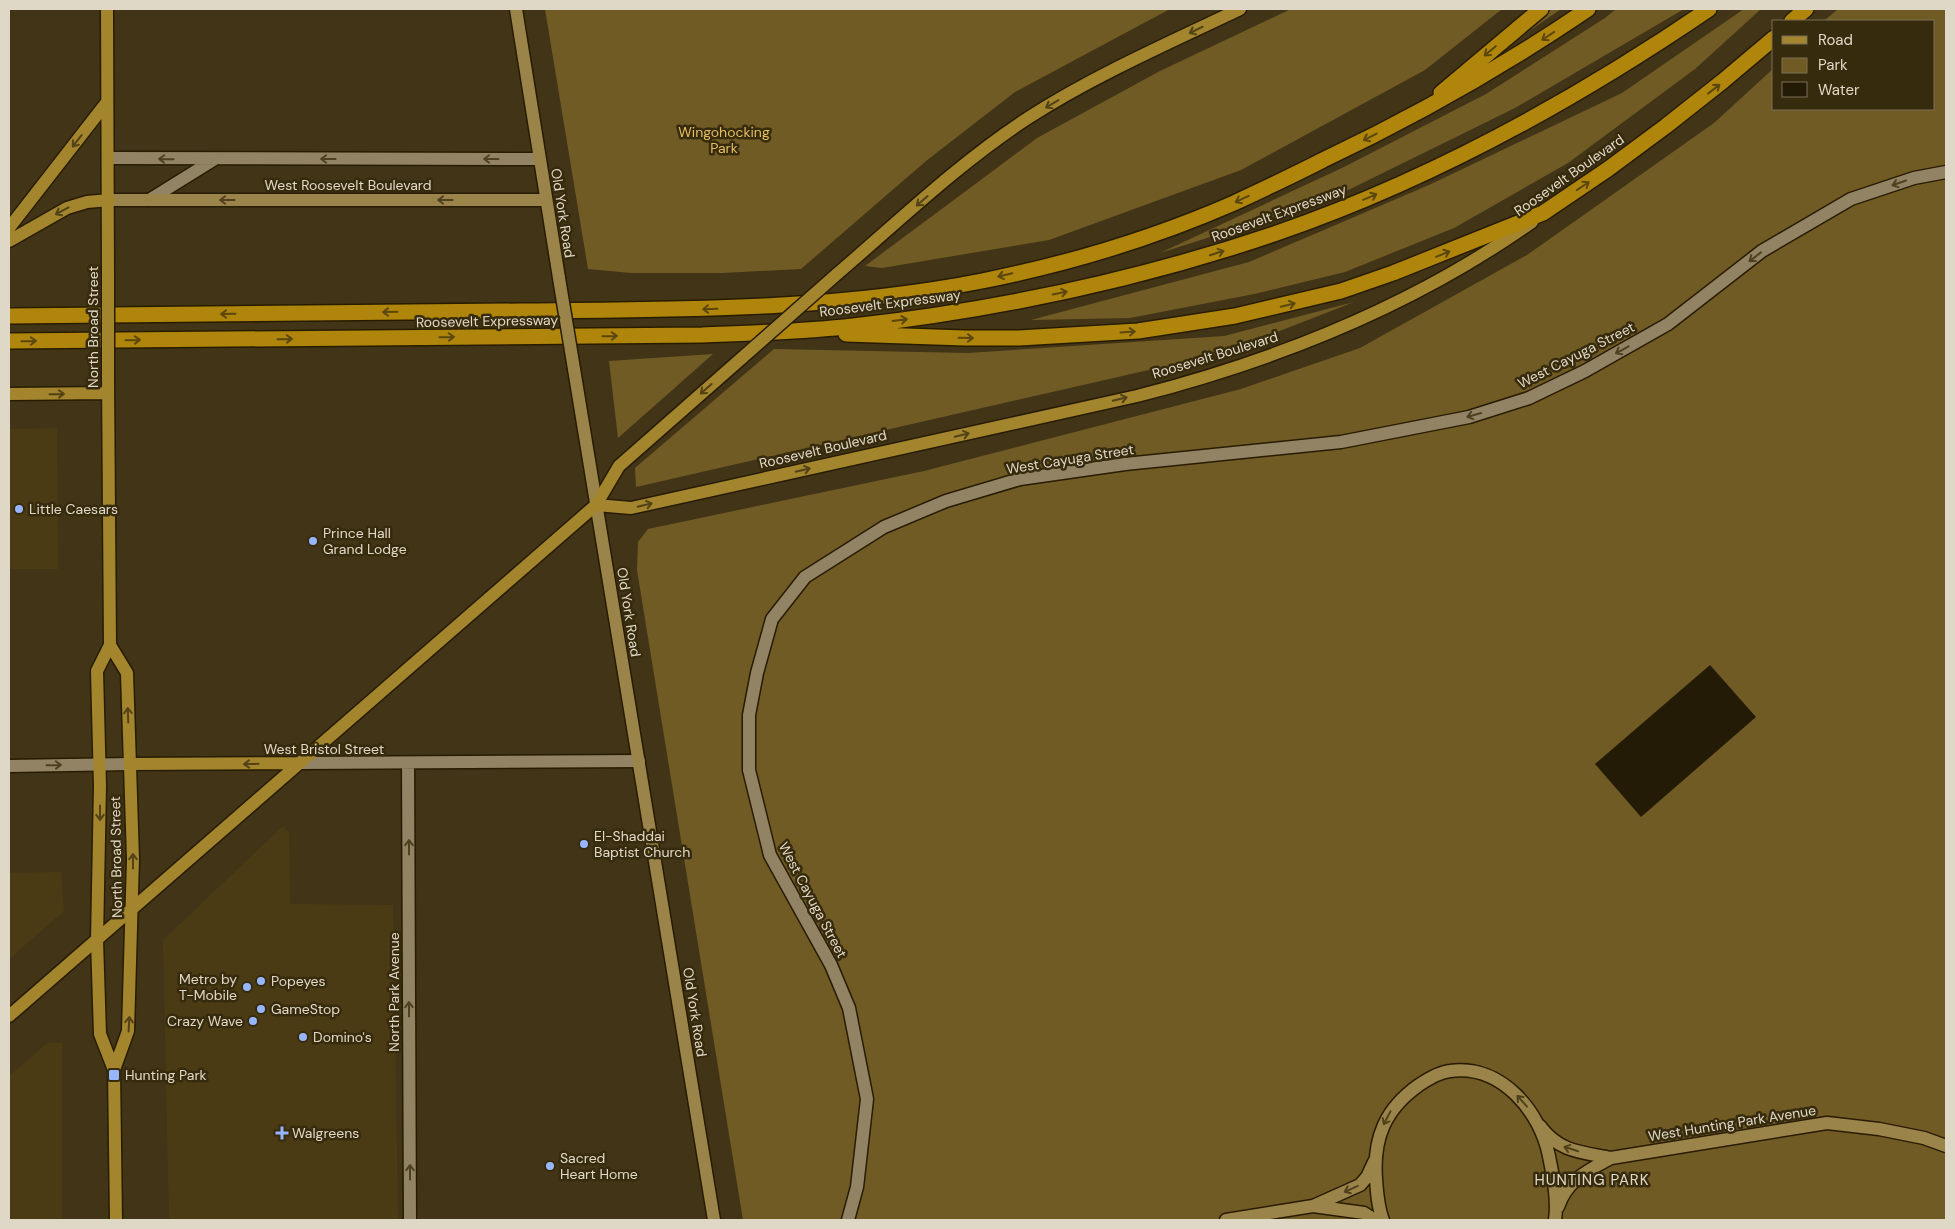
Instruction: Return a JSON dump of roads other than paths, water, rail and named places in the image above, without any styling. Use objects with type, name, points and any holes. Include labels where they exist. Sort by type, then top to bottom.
[{"type":"highway","points":[[1413,115],[1541,9]]},
{"type":"highway","name":"Roosevelt Expressway","points":[[9,316],[702,309],[849,301],[921,292],[985,280],[1111,247],[1170,228],[1239,200],[1413,115],[1537,44],[1588,9]]},
{"type":"highway","name":"Roosevelt Expressway","points":[[9,341],[682,335],[778,332],[851,326],[995,306],[1145,273],[1206,256],[1276,233],[1411,179],[1478,147],[1606,76],[1709,9]]},
{"type":"highway","points":[[1793,20],[1806,9]]},
{"type":"highway","name":"Roosevelt Boulevard","points":[[1543,213],[1608,169],[1666,126],[1772,40]]},
{"type":"highway","points":[[778,332],[1019,338],[1138,331],[1185,325],[1280,307],[1341,291],[1393,273],[1543,213]]},
{"type":"main road","name":"North Broad Street","points":[[107,9],[110,645],[97,671],[100,764],[97,940],[100,1034],[114,1070],[116,1220]]},
{"type":"main road","points":[[9,1016],[596,505],[619,466],[931,193],[1027,119],[1118,68],[1240,9]]},
{"type":"main road","points":[[9,228],[107,102]]},
{"type":"main road","points":[[9,241],[67,208],[87,202],[108,200]]},
{"type":"main road","name":"Roosevelt Boulevard","points":[[596,505],[631,508],[1137,396],[1237,368],[1297,347],[1396,304],[1444,279],[1492,250],[1543,213]]},
{"type":"main road","points":[[9,394],[108,393]]},
{"type":"main road","name":"North Broad Street","points":[[110,645],[127,673],[133,859],[128,1032],[114,1070]]},
{"type":"main road","name":"West Bristol Street","points":[[130,764],[299,764]]},
{"type":"street","name":"Old York Road","points":[[516,9],[539,159],[714,1220]]},
{"type":"street","name":"West Roosevelt Boulevard","points":[[108,158],[539,159]]},
{"type":"street","points":[[149,200],[215,159]]},
{"type":"street","name":"West Cayuga Street","points":[[848,1220],[857,1187],[867,1100],[850,1008],[831,965],[770,855],[749,770],[749,715],[757,672],[772,619],[805,577],[884,527],[946,501],[1020,479],[1125,464],[1341,442],[1469,417],[1529,398],[1585,371],[1668,324],[1762,251],[1851,199],[1914,178],[1946,172]]},
{"type":"street","name":"West Roosevelt Boulevard","points":[[108,200],[546,200]]},
{"type":"street","name":"West Bristol Street","points":[[299,764],[639,761]]},
{"type":"street","name":"North Park Avenue","points":[[408,763],[410,1220]]},
{"type":"street","name":"West Bristol Street","points":[[9,766],[130,764]]},
{"type":"street","name":"West Hunting Park Avenue","points":[[1383,1220],[1377,1191],[1376,1158],[1382,1127],[1391,1109],[1409,1092],[1429,1078],[1449,1071],[1468,1071],[1488,1076],[1509,1088],[1526,1105],[1549,1138],[1558,1144],[1611,1158]]},
{"type":"street","name":"West Hunting Park Avenue","points":[[1555,1218],[1567,1188],[1579,1175],[1611,1158],[1827,1123],[1879,1129],[1924,1138],[1946,1146]]},
{"type":"street","name":"West Hunting Park Avenue","points":[[1540,1126],[1547,1149],[1556,1195],[1555,1218]]},
{"type":"street","name":"West Hunting Park Avenue","points":[[1226,1220],[1313,1206],[1360,1185],[1367,1177],[1376,1158]]},
{"type":"street","name":"West Hunting Park Avenue","points":[[1313,1206],[1364,1213],[1375,1220]]},
{"type":"water","points":[[1710,665],[1756,717],[1641,817],[1595,764]]},
{"type":"place","name":"Little Caesars","points":[[19,509]]},
{"type":"place","name":"Prince Hall Grand Lodge","points":[[313,541]]},
{"type":"place","name":"El-Shaddai Baptist Church","points":[[584,844]]},
{"type":"place","name":"Popeyes","points":[[261,981]]},
{"type":"place","name":"Metro by T-Mobile","points":[[247,987]]},
{"type":"place","name":"GameStop","points":[[261,1009]]},
{"type":"place","name":"Crazy Wave","points":[[253,1021]]},
{"type":"place","name":"Domino's","points":[[303,1037]]},
{"type":"place","name":"Hunting Park","points":[[114,1075]]},
{"type":"place","name":"Walgreens","points":[[282,1133]]},
{"type":"place","name":"Sacred Heart Home","points":[[550,1166]]},
{"type":"district","name":"HUNTING PARK","points":[[1592,1180]]},
{"type":"park label","name":"Wingohocking Park","points":[[724,140]]}]
